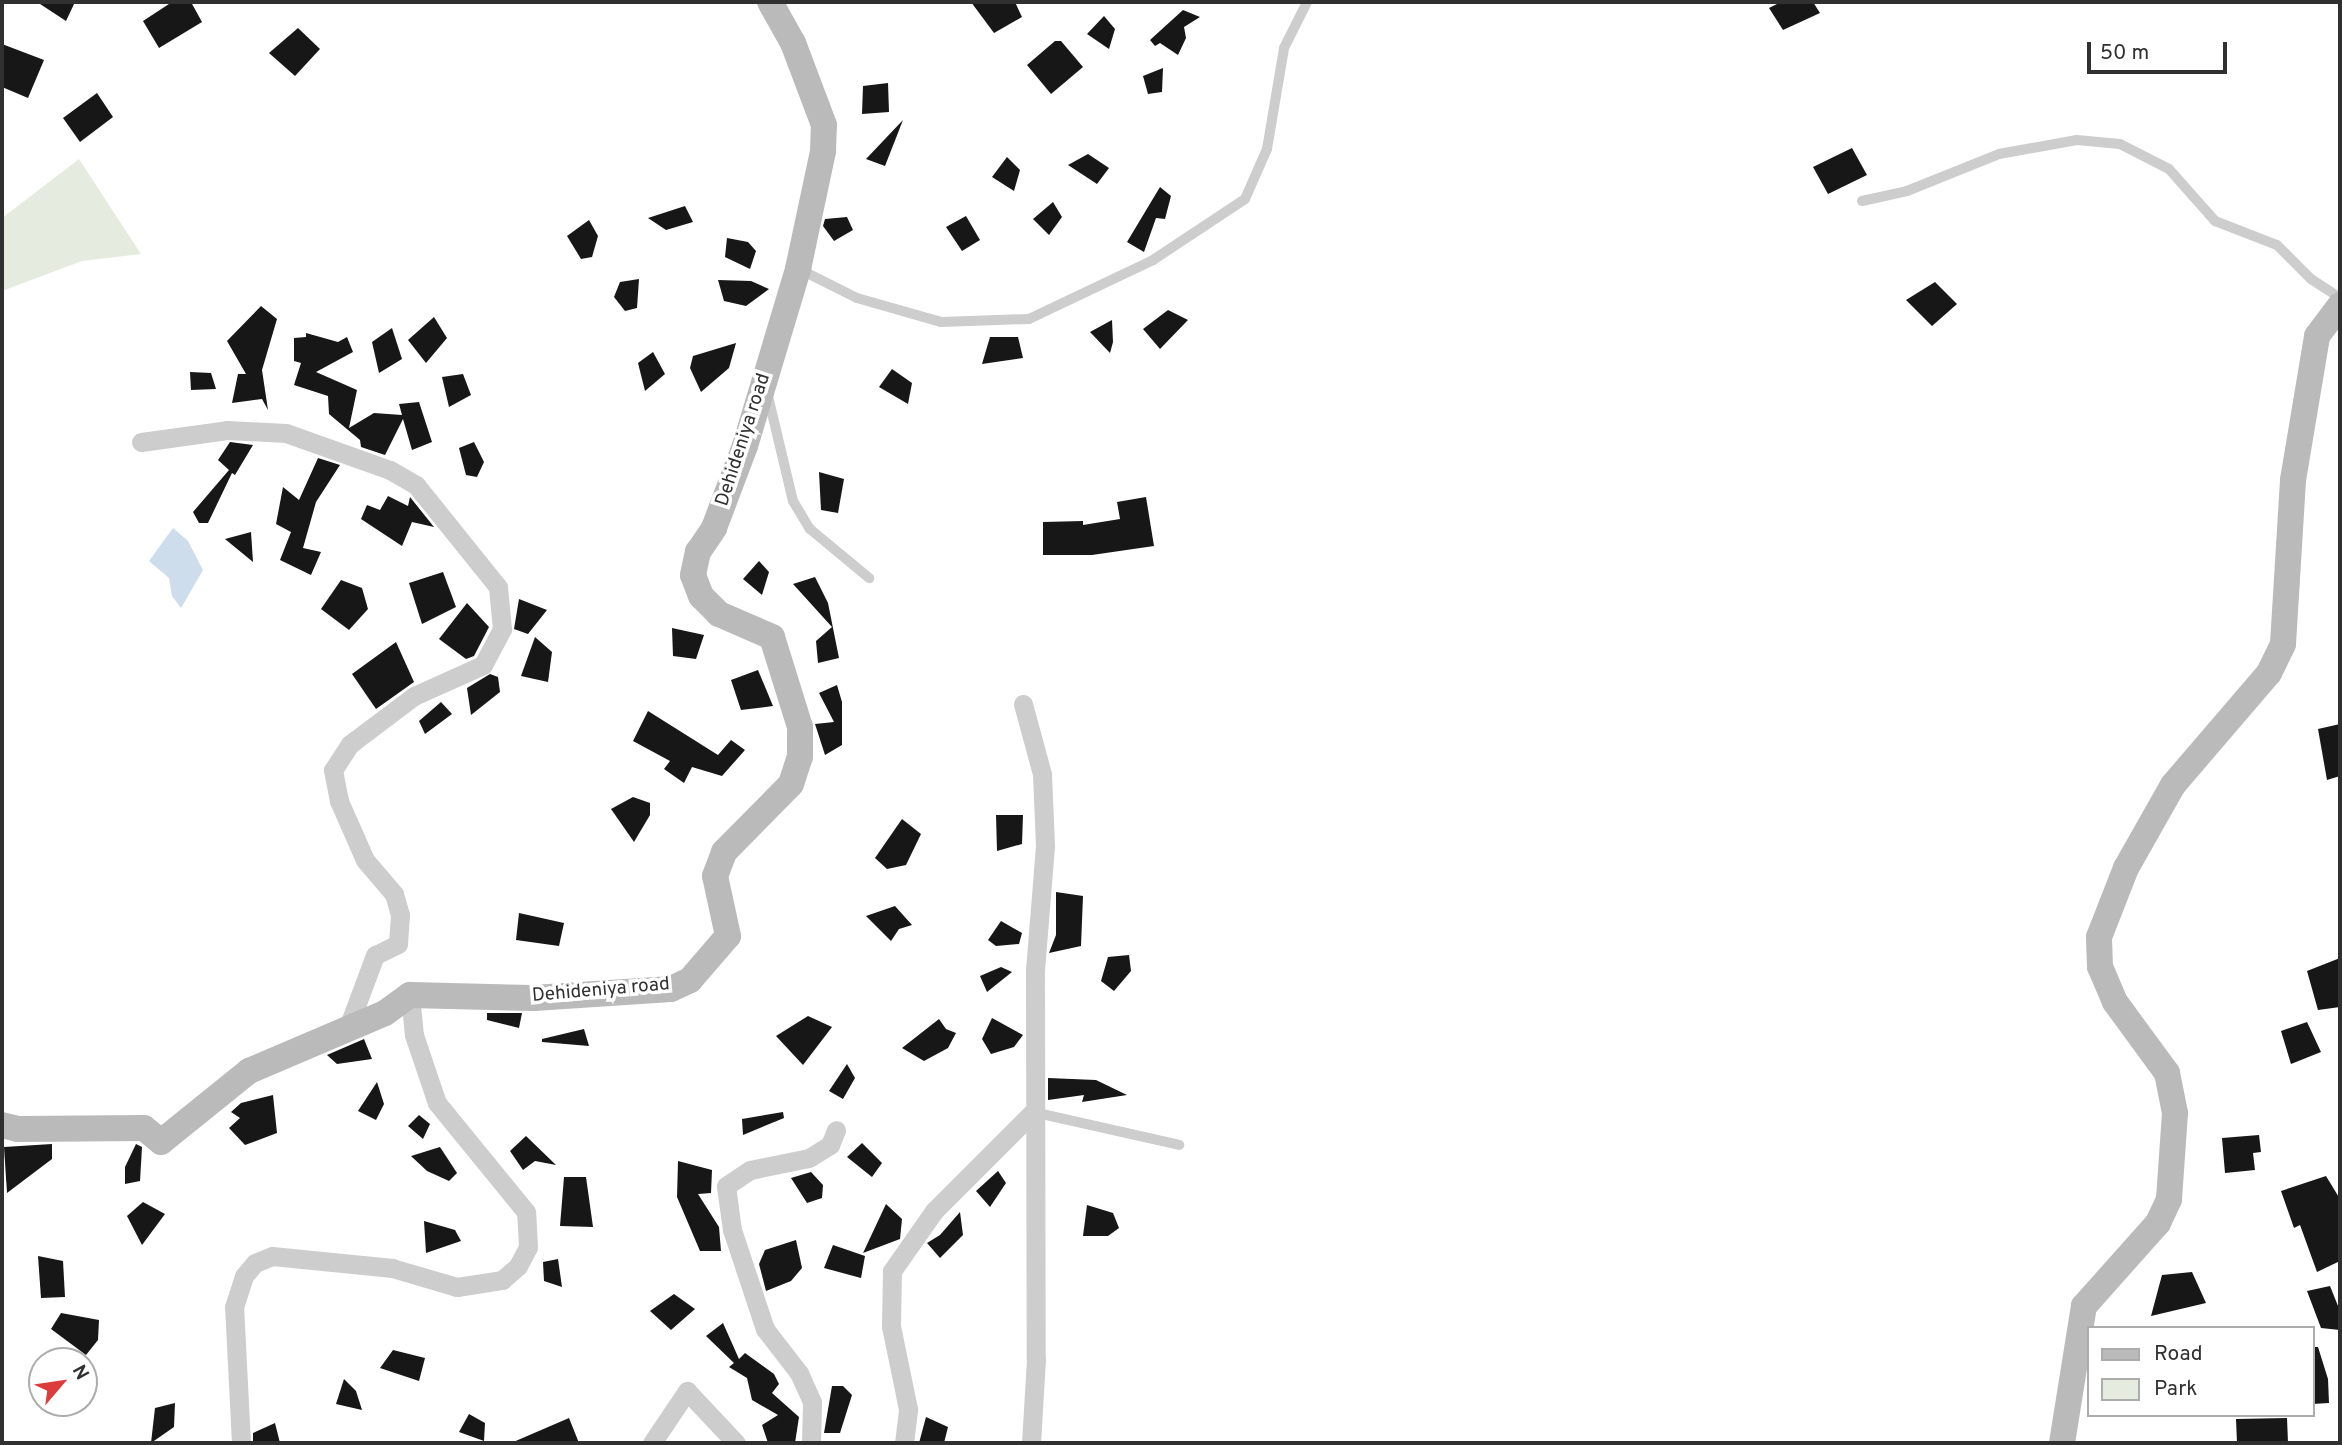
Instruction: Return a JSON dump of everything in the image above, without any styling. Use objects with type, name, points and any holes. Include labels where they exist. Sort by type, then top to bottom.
[{"type":"street","name":"Dehideniya road","points":[[410,995],[534,998],[671,989],[690,980],[728,936],[715,876],[724,852],[791,784],[800,757],[800,727],[772,637],[719,614],[701,596],[693,575],[698,552],[714,528],[745,446],[798,269],[824,151],[824,125],[793,43],[770,2]]},
{"type":"street","points":[[2062,1443],[2084,1306],[2158,1223],[2169,1199],[2173,1150],[2175,1113],[2167,1073],[2115,1002],[2100,967],[2099,936],[2126,868],[2173,785],[2269,673],[2283,644],[2293,480],[2317,336],[2340,305]]},
{"type":"street","points":[[141,442],[228,430],[286,432],[390,470],[416,485],[498,587],[502,629],[483,665],[414,695],[350,744],[333,770],[338,801],[365,860],[394,894],[400,915],[398,944],[375,956],[349,1025]]},
{"type":"street","points":[[1023,704],[1042,774],[1045,846],[1035,970],[1033,1112],[1036,1359],[1031,1443]]},
{"type":"street","points":[[2,1125],[18,1129],[144,1128],[161,1142],[249,1071],[349,1025],[385,1013],[410,995]]},
{"type":"street","points":[[241,1443],[234,1307],[243,1276],[255,1263],[272,1256],[392,1268],[457,1287],[502,1280],[518,1266],[528,1247],[526,1212],[437,1103],[414,1035],[410,995]]},
{"type":"street","points":[[904,1443],[908,1409],[891,1326],[892,1270],[934,1211],[1033,1112]]},
{"type":"street","points":[[811,1443],[812,1402],[799,1373],[765,1329],[732,1230],[726,1185],[750,1170],[809,1158],[830,1145],[836,1130]]},
{"type":"street","points":[[652,1443],[687,1391],[736,1443]]},
{"type":"lane","points":[[798,269],[857,298],[941,322],[1029,319],[1153,260],[1245,199],[1266,149],[1284,48],[1307,2]]},
{"type":"lane","points":[[1862,201],[1907,191],[1999,154],[2077,140],[2120,144],[2169,169],[2215,221],[2277,245],[2311,279],[2340,298]]},
{"type":"lane","points":[[764,382],[793,501],[810,529],[869,578]]},
{"type":"lane","points":[[1033,1112],[1179,1145]]},
{"type":"green space","points":[[79,159],[141,254],[82,261],[2,291],[2,218]]},
{"type":"water","points":[[173,528],[188,541],[203,570],[181,608],[172,596],[169,578],[149,561]]},
{"type":"building","points":[[37,2],[75,2],[66,21]]},
{"type":"building","points":[[172,2],[191,2],[202,22],[159,48],[143,21]]},
{"type":"building","points":[[971,2],[1015,2],[1022,17],[994,33]]},
{"type":"building","points":[[1781,2],[1813,2],[1820,13],[1783,30],[1769,8]]},
{"type":"building","points":[[1183,10],[1200,17],[1184,27],[1186,38],[1178,55],[1160,43],[1155,46],[1150,40]]},
{"type":"building","points":[[1104,16],[1115,29],[1109,49],[1087,34]]},
{"type":"building","points":[[298,28],[320,49],[295,76],[269,53]]},
{"type":"building","points":[[1055,41],[1061,41],[1083,67],[1051,94],[1027,65]]},
{"type":"building","points":[[2,44],[44,60],[28,98],[2,87]]},
{"type":"building","points":[[1163,68],[1162,92],[1148,94],[1143,76]]},
{"type":"building","points":[[888,83],[889,112],[862,114],[863,86]]},
{"type":"building","points":[[97,93],[113,117],[80,142],[63,118]]},
{"type":"building","points":[[903,120],[885,166],[866,159]]},
{"type":"building","points":[[1852,148],[1867,175],[1828,194],[1813,167]]},
{"type":"building","points":[[1088,154],[1109,168],[1097,184],[1068,165]]},
{"type":"building","points":[[1007,157],[1020,170],[1014,191],[992,177]]},
{"type":"building","points":[[1160,187],[1171,196],[1165,219],[1156,218],[1144,252],[1127,242]]},
{"type":"building","points":[[1053,202],[1062,217],[1049,235],[1033,219]]},
{"type":"building","points":[[685,206],[693,222],[666,230],[648,218]]},
{"type":"building","points":[[966,216],[980,240],[962,251],[946,227]]},
{"type":"building","points":[[847,217],[853,230],[834,241],[823,226],[825,219]]},
{"type":"building","points":[[589,220],[598,236],[592,257],[581,259],[567,236]]},
{"type":"building","points":[[727,238],[748,242],[756,251],[750,269],[725,257]]},
{"type":"building","points":[[639,279],[637,308],[625,311],[614,297],[620,282]]},
{"type":"building","points":[[718,280],[751,281],[769,289],[746,306],[724,301]]},
{"type":"building","points":[[1935,282],[1957,304],[1932,326],[1906,300]]},
{"type":"building","points":[[261,306],[277,319],[262,370],[268,410],[262,399],[232,403],[238,374],[246,374],[227,341]]},
{"type":"building","points":[[1168,310],[1188,320],[1160,349],[1143,329]]},
{"type":"building","points":[[434,317],[447,338],[426,363],[408,340]]},
{"type":"building","points":[[1112,320],[1113,342],[1110,353],[1090,332]]},
{"type":"building","points":[[392,328],[402,359],[379,373],[372,342]]},
{"type":"building","points":[[306,333],[338,342],[347,337],[353,352],[316,372],[357,390],[349,428],[374,413],[402,415],[399,404],[419,402],[432,442],[412,450],[403,419],[385,455],[361,447],[360,440],[329,414],[328,396],[294,385],[301,363],[294,361],[294,338],[306,337]]},
{"type":"building","points":[[990,337],[1018,337],[1023,358],[982,364]]},
{"type":"building","points":[[736,343],[729,368],[701,392],[690,368],[693,356]]},
{"type":"building","points":[[653,352],[665,374],[645,391],[638,363]]},
{"type":"building","points":[[892,369],[912,383],[908,404],[879,387]]},
{"type":"building","points":[[190,372],[211,373],[216,389],[191,390]]},
{"type":"building","points":[[463,374],[471,395],[449,407],[442,377]]},
{"type":"building","points":[[230,442],[253,445],[235,475],[232,473],[208,523],[199,523],[193,512],[229,470],[218,460]]},
{"type":"building","points":[[474,442],[484,462],[477,477],[466,475],[459,448]]},
{"type":"building","points":[[318,458],[340,465],[316,502],[303,548],[321,552],[311,575],[280,560],[291,532],[276,524],[283,487],[299,500]]},
{"type":"building","points":[[819,472],[844,479],[838,513],[821,510]]},
{"type":"building","points":[[388,496],[408,506],[410,497],[434,527],[412,522],[402,546],[361,519],[367,505],[380,510]]},
{"type":"building","points":[[1146,497],[1154,546],[1092,555],[1043,555],[1043,522],[1083,521],[1083,525],[1120,519],[1117,502]]},
{"type":"building","points":[[251,532],[253,562],[225,539]]},
{"type":"building","points":[[759,561],[769,572],[762,595],[743,579]]},
{"type":"building","points":[[443,572],[456,607],[422,624],[409,583]]},
{"type":"building","points":[[815,577],[828,603],[839,658],[818,663],[816,641],[832,627],[793,584]]},
{"type":"building","points":[[341,580],[362,588],[368,609],[349,630],[321,609]]},
{"type":"building","points":[[519,599],[547,610],[528,634],[514,629]]},
{"type":"building","points":[[467,603],[489,627],[474,656],[466,659],[439,639]]},
{"type":"building","points":[[672,628],[704,635],[696,659],[673,656]]},
{"type":"building","points":[[535,637],[552,652],[548,682],[521,676]]},
{"type":"building","points":[[396,642],[414,682],[376,709],[352,674]]},
{"type":"building","points":[[758,670],[773,706],[741,710],[731,680]]},
{"type":"building","points":[[490,674],[498,677],[500,692],[471,715],[467,688]]},
{"type":"building","points":[[837,685],[842,702],[842,745],[825,755],[815,724],[834,722],[819,693]]},
{"type":"building","points":[[441,702],[452,714],[425,734],[419,721]]},
{"type":"building","points":[[648,711],[718,755],[731,740],[745,750],[722,776],[692,767],[684,783],[664,769],[670,761],[633,741]]},
{"type":"building","points":[[2340,724],[2340,776],[2327,780],[2318,729]]},
{"type":"building","points":[[633,797],[650,803],[650,815],[634,842],[611,809]]},
{"type":"building","points":[[996,815],[1023,815],[1022,844],[997,851]]},
{"type":"building","points":[[902,819],[921,834],[906,865],[887,869],[875,858]]},
{"type":"building","points":[[1056,892],[1083,896],[1081,946],[1049,953],[1056,935]]},
{"type":"building","points":[[895,906],[912,925],[899,929],[891,941],[866,916]]},
{"type":"building","points":[[519,913],[564,923],[559,946],[516,940]]},
{"type":"building","points":[[1001,921],[1022,933],[1019,944],[996,946],[988,940]]},
{"type":"building","points":[[1129,955],[1131,971],[1114,991],[1101,981],[1108,957]]},
{"type":"building","points":[[2340,958],[2340,1007],[2318,1010],[2307,971]]},
{"type":"building","points":[[1001,967],[1012,972],[987,992],[980,976]]},
{"type":"building","points":[[487,1013],[522,1013],[519,1028],[487,1020]]},
{"type":"building","points":[[808,1016],[832,1027],[803,1065],[776,1036]]},
{"type":"building","points":[[992,1018],[1023,1035],[1014,1047],[991,1054],[982,1039]]},
{"type":"building","points":[[939,1019],[946,1029],[956,1033],[948,1048],[924,1061],[902,1048]]},
{"type":"building","points":[[2307,1022],[2321,1052],[2291,1064],[2281,1031]]},
{"type":"building","points":[[584,1029],[589,1046],[542,1042],[542,1039]]},
{"type":"building","points":[[364,1039],[372,1059],[337,1064],[327,1055]]},
{"type":"building","points":[[847,1064],[855,1078],[843,1099],[829,1091]]},
{"type":"building","points":[[1048,1078],[1096,1080],[1127,1095],[1082,1102],[1084,1095],[1048,1100]]},
{"type":"building","points":[[377,1082],[384,1104],[376,1120],[358,1111]]},
{"type":"building","points":[[273,1095],[277,1133],[245,1145],[229,1128],[240,1118],[231,1112],[241,1103]]},
{"type":"building","points":[[783,1112],[784,1118],[743,1135],[742,1119]]},
{"type":"building","points":[[419,1115],[430,1124],[423,1139],[408,1126]]},
{"type":"building","points":[[2259,1135],[2261,1152],[2253,1153],[2255,1170],[2225,1173],[2222,1138]]},
{"type":"building","points":[[526,1136],[556,1165],[535,1161],[523,1170],[510,1151]]},
{"type":"building","points":[[862,1143],[882,1163],[872,1177],[847,1157]]},
{"type":"building","points":[[52,1144],[52,1159],[7,1193],[4,1147]]},
{"type":"building","points":[[136,1144],[142,1147],[140,1181],[125,1184],[125,1167]]},
{"type":"building","points":[[440,1147],[457,1173],[449,1181],[427,1171],[411,1156]]},
{"type":"building","points":[[678,1161],[712,1170],[711,1193],[698,1194],[719,1227],[721,1251],[700,1251],[677,1197]]},
{"type":"building","points":[[998,1171],[1006,1183],[990,1207],[976,1191]]},
{"type":"building","points":[[811,1172],[823,1185],[822,1198],[807,1203],[791,1178]]},
{"type":"building","points":[[2326,1176],[2340,1199],[2340,1261],[2317,1272],[2300,1225],[2294,1228],[2281,1191]]},
{"type":"building","points":[[564,1177],[586,1177],[593,1227],[560,1226]]},
{"type":"building","points":[[143,1202],[165,1214],[142,1245],[127,1216]]},
{"type":"building","points":[[886,1204],[902,1219],[900,1239],[863,1253]]},
{"type":"building","points":[[1087,1205],[1113,1213],[1119,1228],[1108,1236],[1083,1236]]},
{"type":"building","points":[[960,1212],[963,1235],[940,1258],[927,1243],[940,1235]]},
{"type":"building","points":[[424,1221],[455,1230],[461,1241],[426,1253]]},
{"type":"building","points":[[796,1240],[802,1268],[791,1281],[766,1291],[759,1264],[765,1250]]},
{"type":"building","points":[[833,1245],[865,1256],[861,1278],[824,1268]]},
{"type":"building","points":[[38,1256],[63,1261],[65,1297],[41,1298]]},
{"type":"building","points":[[558,1259],[562,1287],[544,1281],[543,1262]]},
{"type":"building","points":[[2192,1272],[2206,1303],[2151,1316],[2162,1275]]},
{"type":"building","points":[[2330,1286],[2340,1311],[2340,1330],[2321,1328],[2307,1291]]},
{"type":"building","points":[[674,1294],[695,1309],[671,1330],[650,1311]]},
{"type":"building","points":[[61,1313],[99,1320],[98,1340],[92,1347],[75,1347],[51,1329]]},
{"type":"building","points":[[723,1323],[739,1359],[745,1353],[774,1374],[779,1384],[772,1393],[799,1417],[795,1443],[768,1443],[762,1425],[778,1415],[752,1400],[747,1378],[729,1367],[734,1363],[706,1336]]},
{"type":"building","points":[[2314,1347],[2318,1347],[2328,1379],[2329,1403],[2314,1404]]},
{"type":"building","points":[[393,1350],[425,1358],[419,1381],[380,1368]]},
{"type":"building","points":[[344,1379],[356,1391],[362,1410],[336,1404]]},
{"type":"building","points":[[832,1386],[843,1386],[852,1395],[840,1433],[824,1433]]},
{"type":"building","points":[[175,1403],[174,1427],[151,1443],[155,1408]]},
{"type":"building","points":[[469,1414],[485,1423],[484,1441],[459,1432]]},
{"type":"building","points":[[926,1417],[948,1427],[944,1443],[919,1443]]},
{"type":"building","points":[[569,1418],[579,1443],[511,1443]]},
{"type":"building","points":[[2287,1418],[2288,1443],[2237,1443],[2236,1419]]},
{"type":"building","points":[[275,1423],[280,1443],[253,1443],[253,1433]]}]
